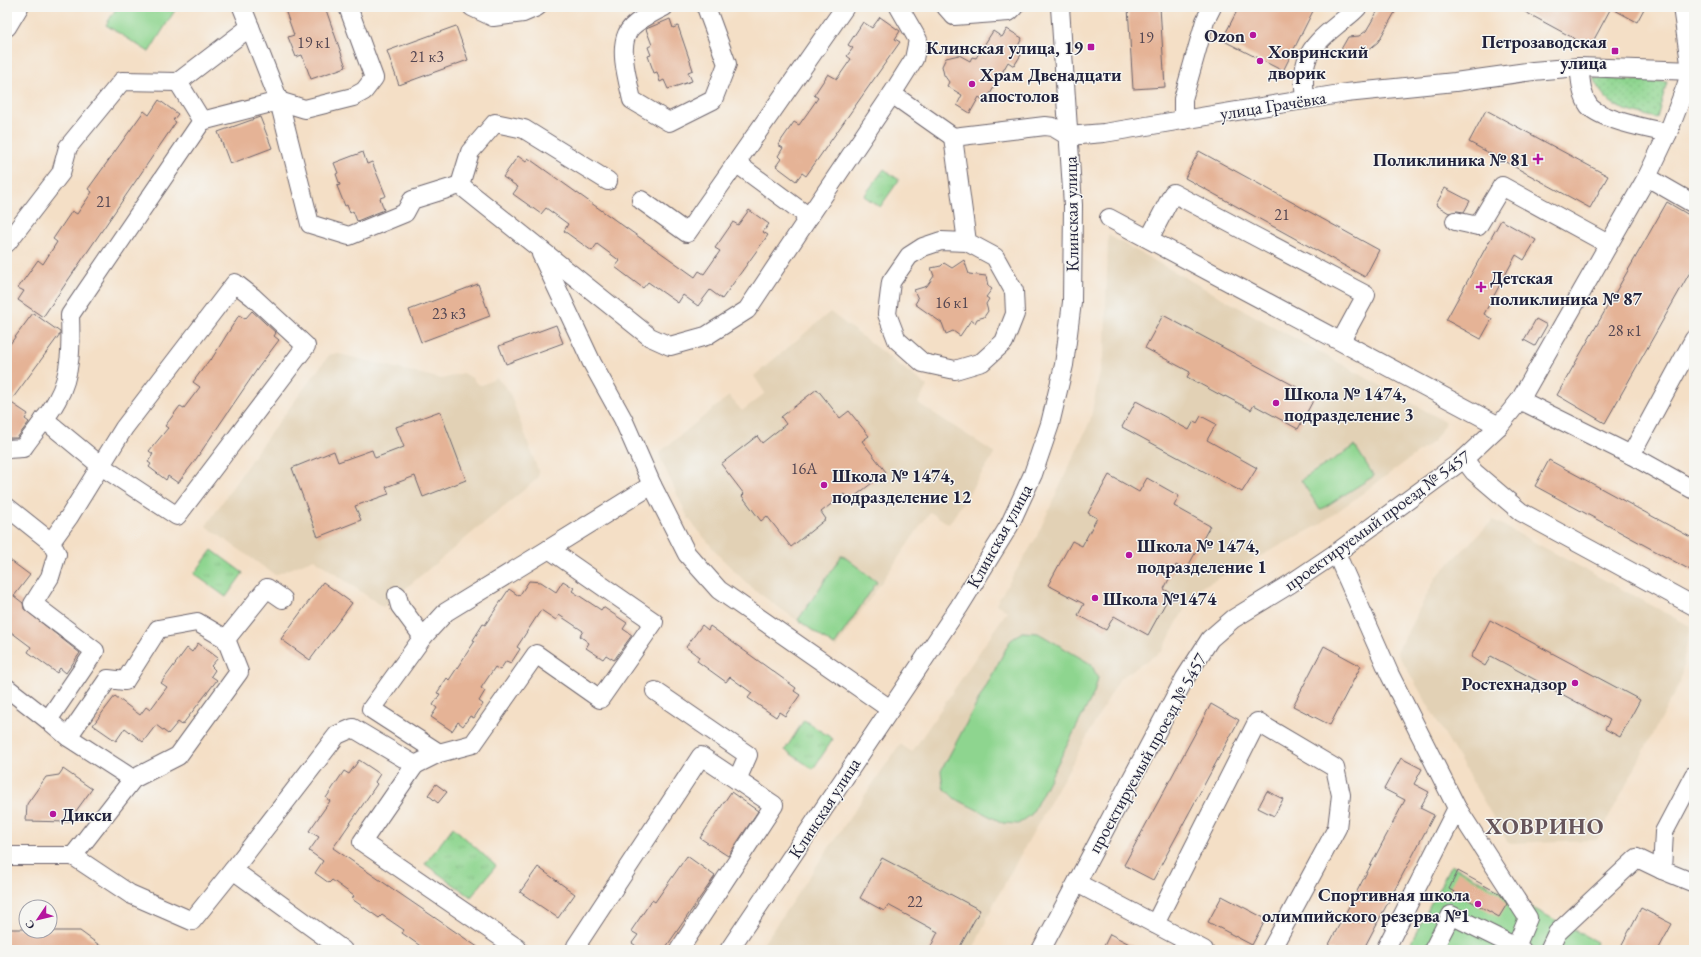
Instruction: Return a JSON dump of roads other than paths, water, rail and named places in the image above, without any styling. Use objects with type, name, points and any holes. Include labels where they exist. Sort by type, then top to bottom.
[{"type":"street","points":[[7,27],[19,7]]},
{"type":"street","points":[[242,7],[279,101],[310,224],[349,236],[405,213],[412,200],[460,185]]},
{"type":"street","points":[[7,449],[23,448],[57,400],[65,382],[71,348],[70,314],[202,121],[279,101],[305,109],[353,97],[364,91],[374,78],[348,7]]},
{"type":"street","points":[[472,7],[493,17],[523,13],[537,7]]},
{"type":"street","points":[[664,7],[642,18],[627,33],[623,60],[632,100],[669,122],[713,100],[727,64],[706,7]]},
{"type":"street","points":[[641,200],[687,233],[845,7]]},
{"type":"street","points":[[460,185],[650,337],[670,346],[706,336],[746,310],[914,59],[918,40],[899,7]]},
{"type":"street","points":[[946,7],[954,16],[1009,12],[1014,7]]},
{"type":"street","name":"Клинская улица","points":[[729,950],[959,607],[1009,526],[1033,474],[1050,424],[1064,365],[1072,302],[1073,205],[1060,7]]},
{"type":"street","points":[[1183,120],[1183,99],[1205,21],[1212,7]]},
{"type":"street","points":[[1304,100],[1303,79],[1305,63],[1310,50],[1320,39],[1358,7]]},
{"type":"street","points":[[1682,7],[1692,70]]},
{"type":"street","points":[[7,243],[61,173],[68,147],[122,81],[178,82],[250,27]]},
{"type":"street","points":[[1579,67],[1583,95],[1590,106],[1599,113],[1637,126],[1668,132]]},
{"type":"street","name":"улица Грачёвка","points":[[1068,136],[1104,133],[1346,93],[1455,82],[1533,71],[1579,67],[1692,70]]},
{"type":"street","name":"проектируемый проезд № 5457","points":[[1041,950],[1185,678],[1210,639],[1233,619],[1290,584],[1336,553],[1464,459],[1499,426],[1520,400],[1647,177],[1668,132],[1692,70]]},
{"type":"street","points":[[178,82],[202,121]]},
{"type":"street","points":[[892,94],[953,137],[1045,126],[1053,127],[1068,136]]},
{"type":"street","points":[[460,185],[470,152],[495,123],[524,129],[608,181]]},
{"type":"street","points":[[953,137],[967,242]]},
{"type":"street","points":[[736,163],[809,217]]},
{"type":"street","points":[[1647,177],[1694,204]]},
{"type":"street","points":[[1455,221],[1478,226],[1502,186],[1608,244]]},
{"type":"street","points":[[1149,239],[1173,193],[1366,294],[1341,341]]},
{"type":"street","points":[[1110,218],[1499,426]]},
{"type":"street","points":[[941,241],[967,242],[994,257],[1014,291],[1015,314],[1004,342],[982,362],[955,370],[923,363],[897,340],[887,314],[891,282],[909,256],[923,247],[941,241]]},
{"type":"street","points":[[539,249],[592,364],[623,419],[652,485],[687,554],[719,590],[890,709]]},
{"type":"street","points":[[44,419],[101,466],[177,516],[306,346],[253,297],[235,283],[124,428],[101,466],[70,517],[51,542]]},
{"type":"street","points":[[1631,456],[1694,338]]},
{"type":"street","points":[[1520,400],[1631,456],[1692,489],[1694,485]]},
{"type":"street","points":[[1464,459],[1474,472],[1521,512],[1694,606]]},
{"type":"street","points":[[439,753],[371,708],[423,637],[446,612],[652,485]]},
{"type":"street","points":[[7,507],[51,542],[57,554],[50,577],[33,604],[95,651],[48,720]]},
{"type":"street","points":[[517,950],[517,948],[362,842],[415,764],[439,753],[473,744],[536,654],[600,699],[654,622],[549,548]]},
{"type":"street","points":[[1336,553],[1390,675],[1457,808],[1528,918],[1519,948],[1451,915],[1433,950]]},
{"type":"street","points":[[226,639],[267,588],[283,599]]},
{"type":"street","points":[[397,595],[400,606],[423,637]]},
{"type":"street","points":[[68,737],[108,679],[125,682],[158,630],[197,622],[226,639],[239,672],[178,756],[133,779],[73,856]]},
{"type":"street","points":[[7,688],[68,737],[133,779]]},
{"type":"street","points":[[655,691],[748,755],[737,780]]},
{"type":"street","points":[[1155,924],[1257,722],[1335,768],[1341,795],[1337,828],[1271,950]]},
{"type":"street","points":[[7,856],[73,856],[130,894],[192,921],[337,735],[353,728],[415,764]]},
{"type":"street","points":[[581,950],[576,946],[700,756],[774,805],[679,950]]},
{"type":"street","points":[[1662,870],[1664,832],[1694,775]]},
{"type":"street","points":[[1385,950],[1457,808]]},
{"type":"street","points":[[1549,950],[1557,933],[1637,858],[1694,883]]},
{"type":"street","points":[[233,870],[343,950]]},
{"type":"street","points":[[1077,883],[1204,950]]},
{"type":"place","name":"Ozon","points":[[1253,35]]},
{"type":"place","name":"Клинская улица, 19","points":[[1091,47]]},
{"type":"place","name":"Петрозаводская улица","points":[[1615,51]]},
{"type":"place","name":"Ховринский дворик","points":[[1260,61]]},
{"type":"place","name":"Храм Двенадцати апостолов","points":[[972,84]]},
{"type":"place","name":"Поликлиника № 81","points":[[1538,159]]},
{"type":"place","name":"Детская поликлиника № 87","points":[[1481,287]]},
{"type":"place","name":"Школа № 1474, подразделение 3","points":[[1276,403]]},
{"type":"place","name":"Школа № 1474, подразделение 12","points":[[824,485]]},
{"type":"place","name":"Школа № 1474, подразделение 1","points":[[1129,555]]},
{"type":"place","name":"Школа №1474","points":[[1095,598]]},
{"type":"place","name":"Ростехнадзор","points":[[1575,683]]},
{"type":"place","name":"Дикси","points":[[53,814]]},
{"type":"place","name":"Спортивная школа олимпийского резерва №1","points":[[1478,904]]},
{"type":"district","name":"ХОВРИНО","points":[[1545,826]]}]
